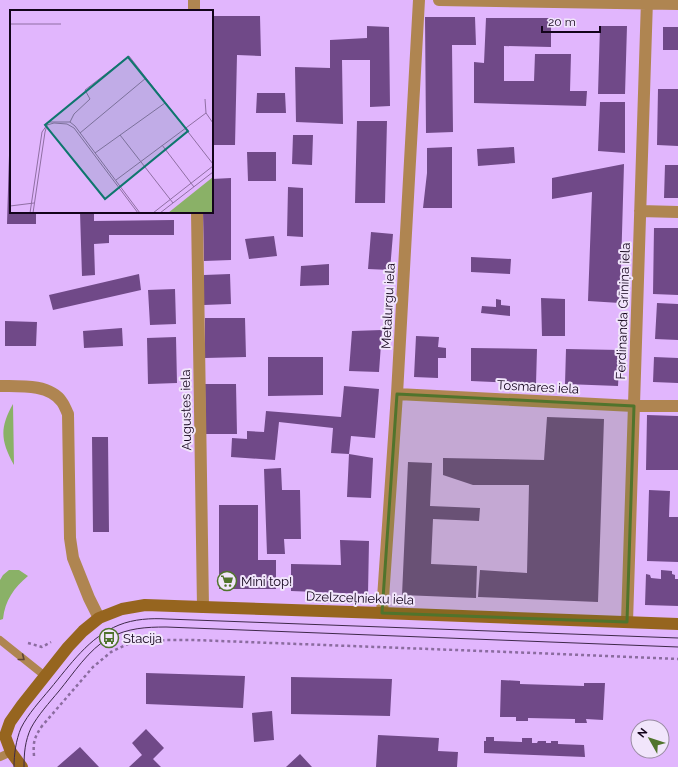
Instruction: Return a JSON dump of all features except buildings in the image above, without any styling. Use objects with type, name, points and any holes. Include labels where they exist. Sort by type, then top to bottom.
[{"type":"street","name":"Metalurgu iela","points":[[382,613],[397,394],[419,0]]},
{"type":"street","points":[[439,0],[646,2],[678,4]]},
{"type":"street","name":"Ferdinanda Grīniņa iela","points":[[626,622],[646,2]]},
{"type":"street","points":[[640,211],[678,212]]},
{"type":"street","name":"Augustes iela","points":[[197,213],[203,607]]},
{"type":"street","points":[[0,386],[33,387],[51,392],[62,402],[68,414],[70,538],[73,558],[89,598],[99,618]]},
{"type":"street","name":"Tosmares iela","points":[[397,394],[634,406],[678,406]]},
{"type":"street","name":"Dzelzceļnieku iela","points":[[5,754],[5,736],[10,722],[68,647],[82,631],[99,618],[122,609],[145,605],[678,624]]},
{"type":"street","points":[[5,754],[22,767]]},
{"type":"lane","points":[[0,640],[45,676]]},
{"type":"path","points":[[23,642],[42,647],[53,640]]},
{"type":"path","points":[[34,758],[33,746],[36,735],[92,666],[111,652],[132,642],[194,640],[678,659]]},
{"type":"highlighted area","points":[[397,394],[634,406],[627,622],[382,613]]},
{"type":"green space","points":[[13,404],[14,465],[6,448],[3,434],[6,420]]},
{"type":"green space","points":[[9,570],[19,570],[28,576],[18,585],[11,595],[4,612],[3,619],[0,620],[0,580]]},
{"type":"tram line","points":[[14,767],[14,757],[21,728],[34,708],[89,644],[108,630],[137,620],[161,619],[678,638]]},
{"type":"tram line","points":[[24,767],[25,747],[31,728],[40,714],[82,662],[109,638],[123,632],[137,629],[166,627],[678,647]]},
{"type":"place","name":"Mini top!","points":[[227,581]]},
{"type":"place","name":"Stacija","points":[[109,638]]}]
